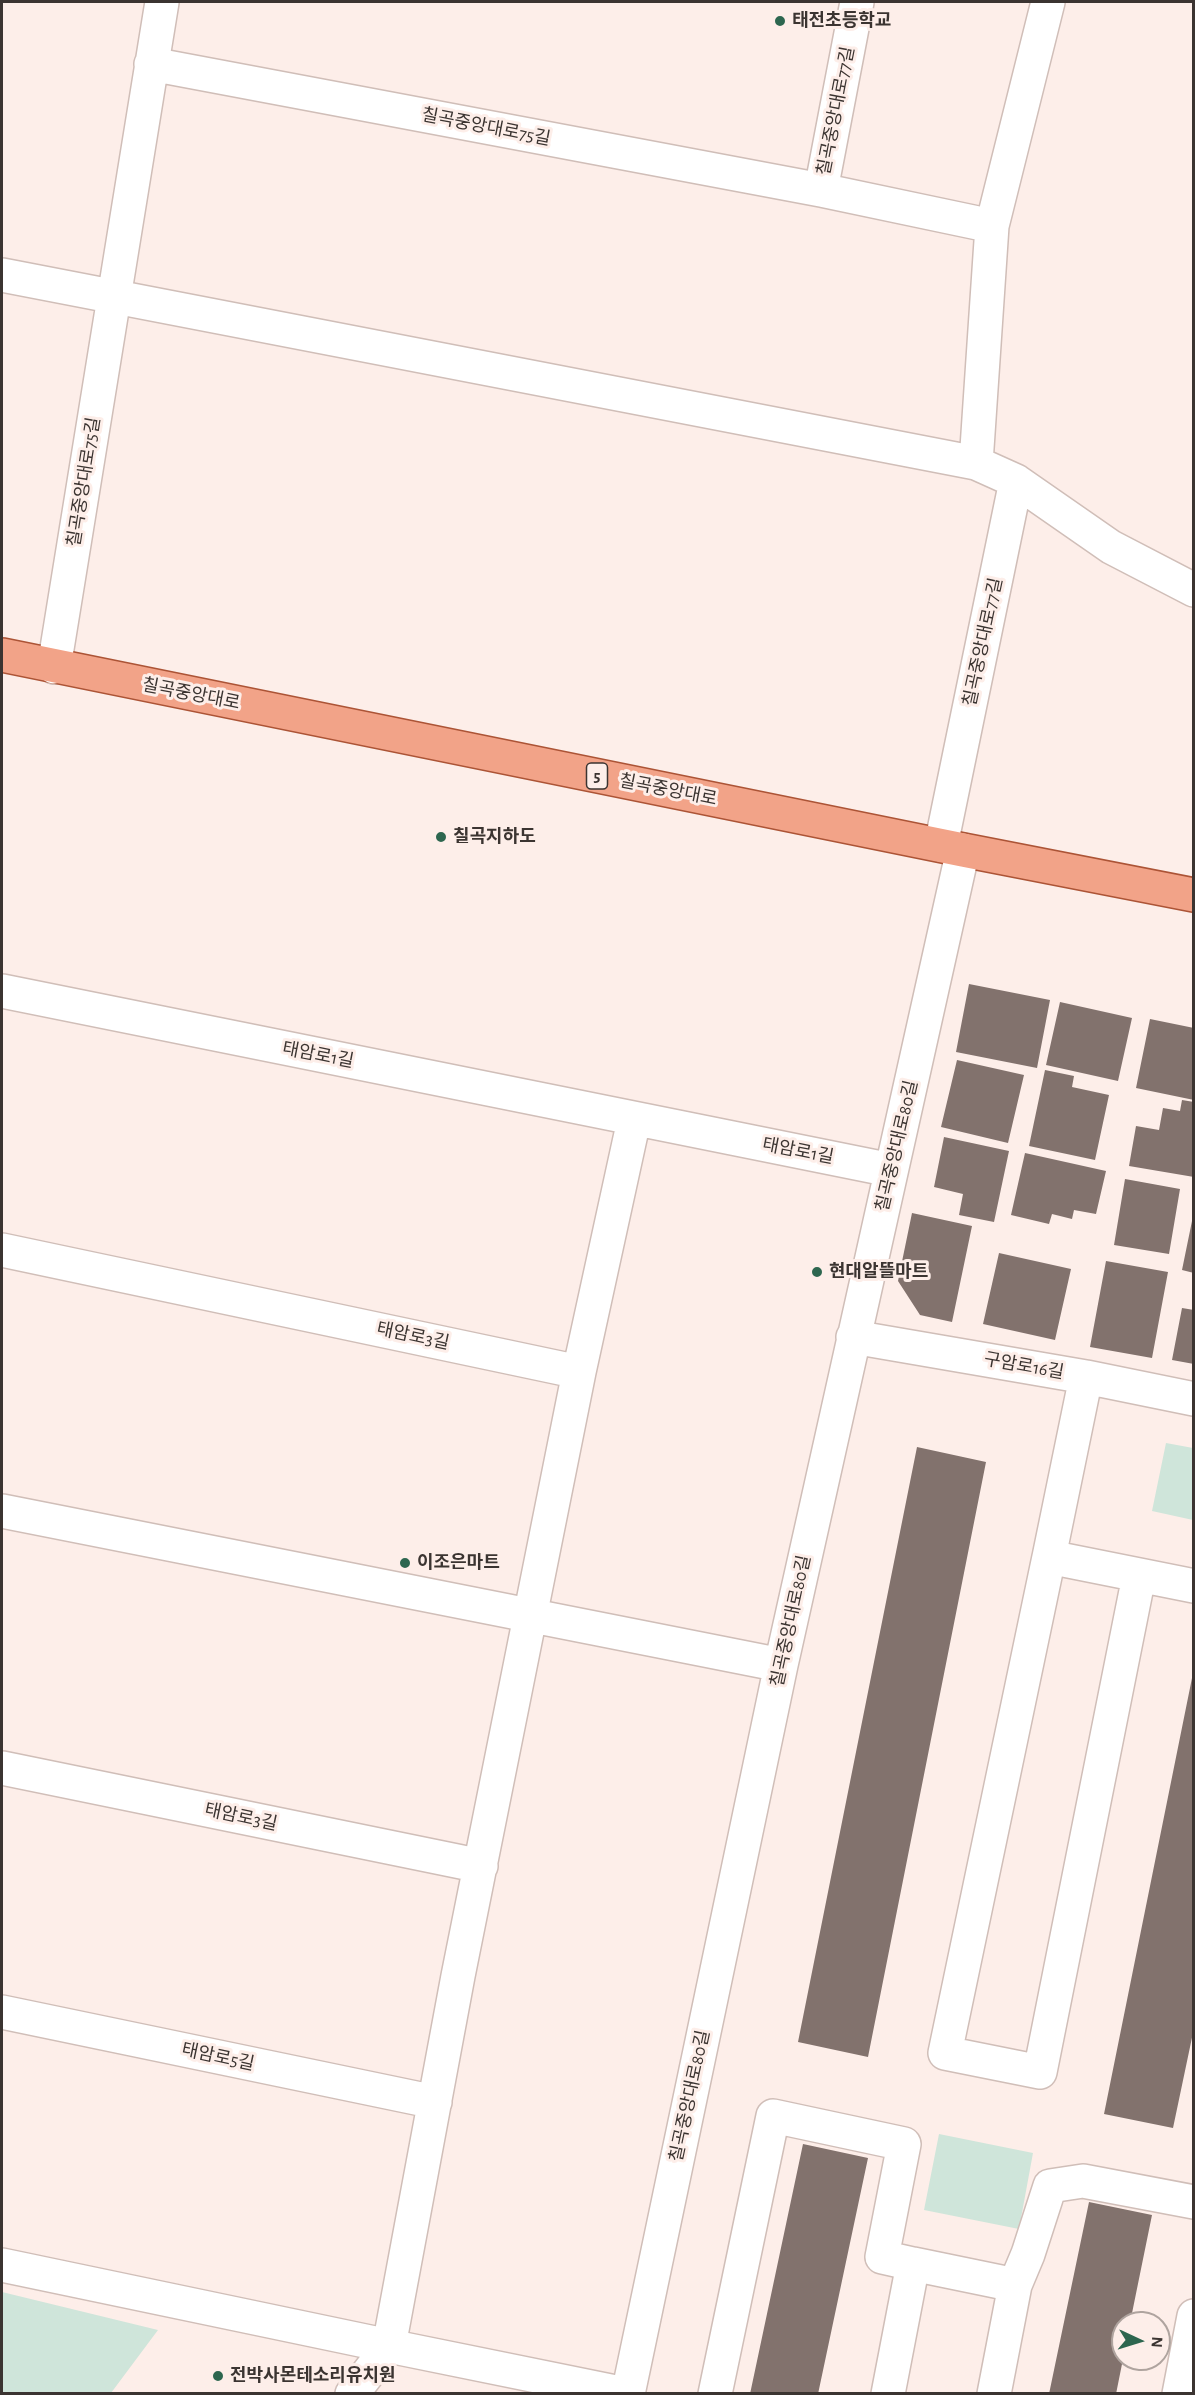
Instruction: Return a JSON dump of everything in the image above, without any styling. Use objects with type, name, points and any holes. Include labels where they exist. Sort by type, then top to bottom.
[{"type":"main road","name":"칠곡중앙대로","points":[[2,655],[1194,895]]},
{"type":"main road","points":[[1194,873],[1156,887],[1194,921]]},
{"type":"street","name":"칠곡중앙대로75길","points":[[54,666],[162,2]]},
{"type":"street","name":"칠곡중앙대로77길","points":[[857,2],[821,190],[992,226]]},
{"type":"street","points":[[976,463],[992,226],[1048,2]]},
{"type":"street","name":"칠곡중앙대로75길","points":[[151,64],[821,190]]},
{"type":"street","points":[[2,275],[976,463],[1016,481],[1111,547],[1194,590]]},
{"type":"street","name":"칠곡중앙대로77길","points":[[952,848],[1016,481]]},
{"type":"street","name":"칠곡중앙대로80길","points":[[627,2394],[781,1665],[891,1170],[952,848]]},
{"type":"street","name":"태암로1길","points":[[2,991],[891,1170]]},
{"type":"street","points":[[352,2394],[389,2346],[458,1976],[579,1372],[634,1120]]},
{"type":"street","name":"태암로3길","points":[[2,1250],[579,1372]]},
{"type":"street","name":"구암로16길","points":[[853,1337],[1086,1377],[1194,1399]]},
{"type":"street","points":[[1086,1377],[945,2053],[1040,2072],[1139,1576]]},
{"type":"street","points":[[2,1512],[781,1665]]},
{"type":"street","points":[[1049,1557],[1194,1586]]},
{"type":"street","name":"태암로3길","points":[[2,1768],[481,1866]]},
{"type":"street","name":"태암로5길","points":[[2,2012],[435,2102]]},
{"type":"street","points":[[715,2394],[772,2116],[904,2144],[882,2257],[1015,2285]]},
{"type":"street","points":[[994,2394],[1015,2285],[1028,2254],[1050,2186],[1083,2181],[1194,2202]]},
{"type":"street","points":[[888,2394],[913,2264]]},
{"type":"street","points":[[2,2265],[627,2394]]},
{"type":"street","points":[[1179,2394],[1194,2316]]},
{"type":"green space","points":[[1166,1443],[1193,1448],[1193,1520],[1152,1511]]},
{"type":"green space","points":[[939,2134],[1033,2153],[1019,2229],[924,2210]]},
{"type":"green space","points":[[2,2292],[158,2330],[111,2393],[2,2393]]},
{"type":"building","points":[[969,984],[1050,1000],[1037,1068],[956,1052]]},
{"type":"building","points":[[1060,1002],[1132,1018],[1118,1081],[1046,1065]]},
{"type":"building","points":[[1150,1019],[1194,1028],[1194,1100],[1136,1088]]},
{"type":"building","points":[[957,1060],[1024,1075],[1008,1143],[941,1127]]},
{"type":"building","points":[[1045,1070],[1074,1076],[1072,1087],[1109,1095],[1095,1160],[1029,1146]]},
{"type":"building","points":[[1182,1100],[1194,1102],[1194,1177],[1129,1166],[1136,1126],[1159,1130],[1163,1108],[1180,1111]]},
{"type":"building","points":[[944,1137],[1009,1151],[994,1222],[959,1215],[963,1194],[934,1187]]},
{"type":"building","points":[[1025,1153],[1106,1171],[1096,1214],[1074,1210],[1072,1219],[1052,1214],[1049,1224],[1011,1215]]},
{"type":"building","points":[[1125,1179],[1180,1189],[1169,1254],[1114,1245]]},
{"type":"building","points":[[912,1213],[972,1226],[952,1322],[920,1315],[898,1281]]},
{"type":"building","points":[[1192,1221],[1194,1221],[1194,1273],[1182,1270]]},
{"type":"building","points":[[999,1253],[1071,1269],[1055,1340],[983,1324]]},
{"type":"building","points":[[1106,1261],[1168,1272],[1152,1358],[1090,1347]]},
{"type":"building","points":[[1182,1308],[1194,1310],[1194,1364],[1172,1360]]},
{"type":"building","points":[[917,1447],[986,1462],[868,2057],[798,2042]]},
{"type":"building","points":[[1192,1678],[1194,2028],[1173,2128],[1104,2114]]},
{"type":"building","points":[[803,2144],[868,2158],[818,2394],[750,2394]]},
{"type":"building","points":[[1089,2202],[1152,2215],[1132,2311],[1111,2311],[1111,2371],[1121,2371],[1116,2394],[1049,2394]]},
{"type":"place","name":"태전초등학교","points":[[780,21]]},
{"type":"place","name":"칠곡지하도","points":[[441,837]]},
{"type":"place","name":"현대알뜰마트","points":[[817,1272]]},
{"type":"place","name":"이조은마트","points":[[405,1563]]},
{"type":"place","name":"전박사몬테소리유치원","points":[[218,2376]]}]
